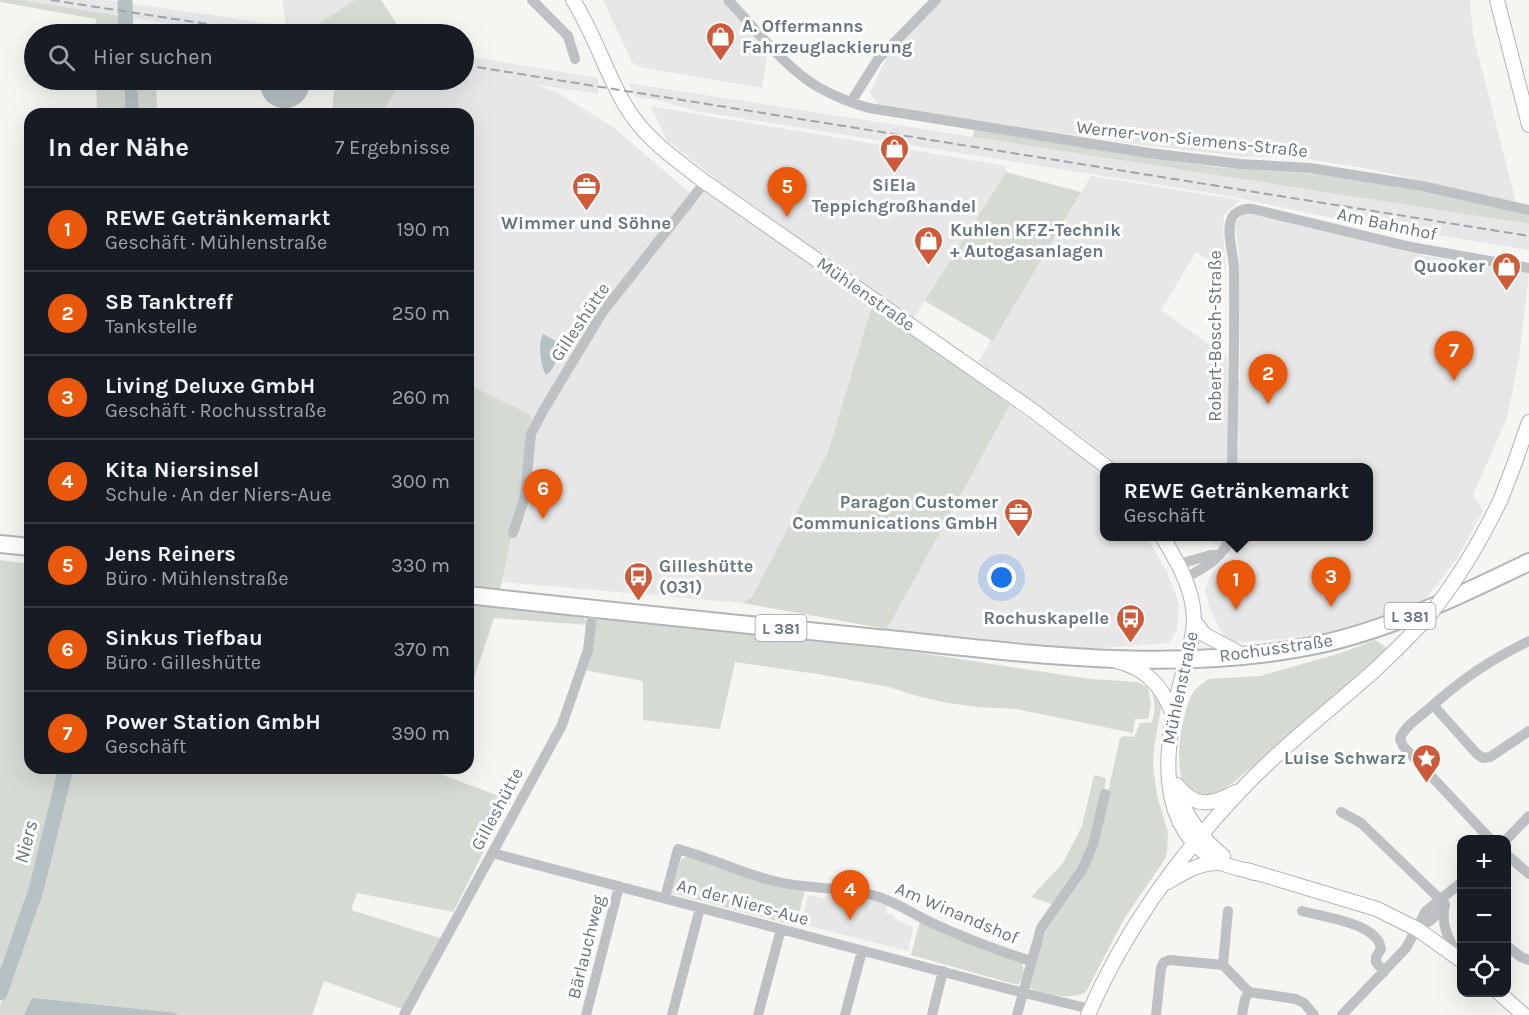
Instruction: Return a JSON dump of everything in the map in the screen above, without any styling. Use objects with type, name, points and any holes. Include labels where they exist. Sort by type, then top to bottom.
[{"type":"main road","name":"Mühlenstraße","points":[[573,0],[620,97],[642,130],[658,145],[705,182],[1032,410],[1101,463]]},
{"type":"main road","points":[[1497,0],[1529,125]]},
{"type":"main road","points":[[1089,1012],[1127,938],[1161,886],[1198,839],[1242,789],[1302,733],[1376,670],[1410,636],[1445,594],[1500,501],[1529,422]]},
{"type":"main road","name":"Mühlenstraße","points":[[1165,541],[1185,578],[1194,621],[1167,745],[1171,797],[1185,832],[1198,839]]},
{"type":"main road","points":[[0,544],[24,546]]},
{"type":"main road","name":"Rochusstraße","points":[[1187,659],[1309,647],[1362,633],[1428,609],[1528,567]]},
{"type":"main road","name":"L 381","points":[[474,596],[1001,651],[1106,658],[1187,659]]},
{"type":"main road","points":[[1194,621],[1205,635],[1243,655]]},
{"type":"main road","points":[[1106,658],[1122,662],[1157,683],[1166,695],[1173,714]]},
{"type":"main road","points":[[1169,774],[1185,795],[1200,802],[1219,800],[1242,789]]},
{"type":"main road","points":[[1198,839],[1222,863]]},
{"type":"main road","points":[[1198,839],[1228,860],[1254,873]]},
{"type":"main road","points":[[1161,886],[1198,866],[1207,863],[1222,863],[1365,904],[1417,929],[1457,958]]},
{"type":"main road","points":[[1503,997],[1524,1015]]},
{"type":"street","points":[[532,0],[568,36],[575,59]]},
{"type":"street","name":"Werner-von-Siemens-Straße","points":[[728,0],[799,73],[816,86],[851,102],[894,114],[1074,142],[1240,164],[1296,166],[1399,182],[1529,210]]},
{"type":"street","points":[[851,102],[878,59],[936,0]]},
{"type":"street","name":"Gilleshütte","points":[[513,533],[525,496],[531,434],[543,411],[602,313],[705,182]]},
{"type":"street","name":"Am Bahnhof","points":[[1240,210],[1253,209],[1400,245],[1529,267]]},
{"type":"street","name":"Robert-Bosch-Straße","points":[[1232,463],[1234,259],[1229,229],[1232,218],[1240,210]]},
{"type":"street","points":[[1185,578],[1218,555],[1229,541]]},
{"type":"street","points":[[1179,564],[1203,556],[1218,555]]},
{"type":"street","name":"Gilleshütte","points":[[404,1015],[564,719],[588,650],[593,608]]},
{"type":"street","points":[[1486,835],[1400,742],[1404,731],[1470,673],[1529,641]]},
{"type":"street","points":[[1433,705],[1483,758],[1490,758],[1529,731]]},
{"type":"street","points":[[1031,961],[1045,920],[1076,880],[1088,857],[1106,794]]},
{"type":"street","points":[[1341,812],[1361,824],[1443,901],[1444,928],[1457,954]]},
{"type":"street","points":[[1511,835],[1529,816]]},
{"type":"street","name":"Am Winandshof","points":[[665,898],[678,849],[773,881],[843,889],[875,896],[903,907],[972,941],[1031,961],[1017,1015]]},
{"type":"street","name":"An der Niers-Aue","points":[[492,853],[943,971],[1089,1012]]},
{"type":"street","points":[[1511,858],[1529,874]]},
{"type":"street","name":"Bärlauchweg","points":[[586,1015],[619,886]]},
{"type":"street","points":[[1342,1015],[1406,948],[1417,929],[1429,922],[1443,901],[1457,886]]},
{"type":"street","points":[[672,1015],[700,908]]},
{"type":"street","points":[[1222,966],[1228,911]]},
{"type":"street","points":[[1302,911],[1364,928],[1380,944],[1381,950],[1376,962],[1384,972]]},
{"type":"street","points":[[758,1015],[781,929]]},
{"type":"street","points":[[1511,949],[1529,960]]},
{"type":"street","points":[[845,1015],[862,951]]},
{"type":"street","points":[[1156,1015],[1161,968],[1164,962],[1170,960],[1222,966],[1249,992],[1296,999],[1314,1015]]},
{"type":"street","points":[[933,1015],[943,971]]},
{"type":"street","points":[[1242,1015],[1249,992]]},
{"type":"shaded area","points":[[0,0],[21,0],[120,16],[121,24],[96,24],[96,19],[0,2]]},
{"type":"shaded area","points":[[21,0],[107,0],[272,24],[170,24]]},
{"type":"shaded area","points":[[282,0],[355,0],[319,24],[286,24]]},
{"type":"shaded area","points":[[355,0],[381,0],[397,24],[319,24]]},
{"type":"shaded area","points":[[603,0],[721,0],[768,51],[762,88],[640,67],[632,62]]},
{"type":"shaded area","points":[[939,0],[1470,0],[1473,35],[1516,202],[1370,169],[1294,157],[1246,157],[1135,144],[877,104],[870,92],[886,59],[900,37]]},
{"type":"shaded area","points":[[474,58],[598,78],[598,94],[534,84],[560,94],[613,127],[699,199],[714,177],[667,140],[650,106],[1006,166],[1006,172],[943,275],[905,330],[871,309],[828,452],[752,597],[743,603],[502,582],[523,479],[528,414],[474,387],[474,108],[385,108],[395,90],[474,90]]},
{"type":"shaded area","points":[[628,83],[1529,224],[1529,250],[1327,217],[1229,196],[701,112],[657,100],[635,97]]},
{"type":"shaded area","points":[[96,90],[125,90],[125,108],[97,108]]},
{"type":"shaded area","points":[[125,90],[138,90],[139,108],[125,108]]},
{"type":"shaded area","points":[[138,90],[156,90],[157,108],[139,108]]},
{"type":"shaded area","points":[[262,90],[308,90],[302,101],[284,108],[267,101]]},
{"type":"shaded area","points":[[334,90],[395,90],[385,108],[333,108]]},
{"type":"shaded area","points":[[974,130],[1215,167],[1315,174],[1405,188],[1529,214],[1529,224],[973,137]]},
{"type":"shaded area","points":[[1006,172],[1081,192],[993,341],[925,301]]},
{"type":"shaded area","points":[[1091,176],[1240,200],[1224,215],[1226,271],[1219,266],[1221,263],[1212,258],[1210,261],[1196,252],[1161,310],[1227,357],[1230,384],[1240,379],[1239,255],[1235,224],[1246,210],[1425,256],[1529,273],[1519,358],[1507,418],[1473,495],[1483,511],[1456,560],[1420,606],[1324,638],[1230,643],[1225,640],[1210,608],[1205,590],[1211,574],[1229,554],[1211,541],[1373,541],[1373,463],[1116,463],[978,362]]},
{"type":"shaded area","points":[[871,309],[922,341],[1010,405],[887,629],[743,603],[752,597],[828,452]]},
{"type":"shaded area","points":[[543,334],[563,345],[564,349],[546,375],[540,354]]},
{"type":"shaded area","points":[[474,387],[529,414],[534,427],[499,590],[474,587]]},
{"type":"shaded area","points":[[1010,405],[1085,460],[1100,474],[1100,541],[1149,541],[1167,572],[1179,603],[1177,630],[1169,643],[1090,649],[887,629]]},
{"type":"shaded area","points":[[0,560],[24,563],[24,774],[61,774],[36,875],[0,980]]},
{"type":"shaded area","points":[[474,600],[580,611],[588,625],[494,618],[474,678]]},
{"type":"shaded area","points":[[606,616],[671,626],[914,652],[1090,679],[1137,682],[1148,687],[1151,705],[1148,719],[1135,719],[1133,733],[1016,709],[948,703],[889,687],[735,662],[720,729],[643,720],[643,681],[584,670],[595,637],[595,619]]},
{"type":"shaded area","points":[[1375,640],[1387,648],[1367,670],[1228,787],[1205,798],[1192,795],[1184,785],[1179,752],[1184,716],[1194,691],[1201,684],[1209,679],[1260,676],[1341,653]]},
{"type":"shaded area","points":[[1154,688],[1162,704],[1154,746],[1153,766],[1157,795],[1168,833],[1165,859],[1124,919],[1086,992],[1065,996],[1030,988],[1038,953],[1048,926],[1081,881],[1094,855],[1120,738],[1134,737],[1140,723],[1151,723],[1154,710],[1152,690]]},
{"type":"shaded area","points":[[72,774],[440,774],[510,800],[453,912],[357,893],[351,910],[440,938],[403,1009],[324,981],[312,1015],[0,1015],[0,1006],[51,858]]},
{"type":"shaded area","points":[[1094,775],[1106,778],[1100,814],[1090,848],[1055,905],[1031,897],[1063,863],[1082,826]]},
{"type":"shaded area","points":[[690,855],[805,889],[796,926],[672,893],[681,859]]},
{"type":"shaded area","points":[[827,892],[864,897],[887,905],[885,913],[895,915],[894,918],[912,927],[908,951],[801,924],[808,895],[825,899]]},
{"type":"shaded area","points":[[920,921],[1022,963],[1023,972],[1020,982],[1018,985],[911,955]]},
{"type":"shaded area","points":[[32,998],[177,1013],[176,1015],[24,1015]]},
{"type":"waterway","name":"Niers","points":[[125,0],[126,24]]},
{"type":"waterway","name":"Niers","points":[[0,993],[36,890],[65,774]]},
{"type":"railway","points":[[51,0],[207,24]]},
{"type":"railway","points":[[474,67],[1529,236]]},
{"type":"place","name":"A. Offermanns Fahrzeuglackierung","points":[[721,62]]},
{"type":"place","name":"SiEla Teppichgroßhandel","points":[[894,174]]},
{"type":"place","name":"Wimmer und Söhne","points":[[586,212]]},
{"type":"place","name":"Jens Reiners","points":[[787,217]]},
{"type":"place","name":"Kuhlen KFZ-Technik + Autogasanlagen","points":[[929,266]]},
{"type":"place","name":"Quooker","points":[[1506,292]]},
{"type":"place","name":"Power Station GmbH","points":[[1454,381]]},
{"type":"place","name":"SB Tanktreff","points":[[1268,404]]},
{"type":"place","name":"Sinkus Tiefbau","points":[[543,519]]},
{"type":"place","name":"Paragon Customer Communications GmbH","points":[[1019,538]]},
{"type":"place","name":"Gilleshütte (031)","points":[[638,602]]},
{"type":"place","name":"Living Deluxe GmbH","points":[[1331,607]]},
{"type":"place","name":"REWE Getränkemarkt","points":[[1236,610]]},
{"type":"place","name":"Rochuskapelle","points":[[1130,644]]},
{"type":"place","name":"Luise Schwarz","points":[[1427,784]]},
{"type":"place","name":"Kita Niersinsel","points":[[850,920]]}]
